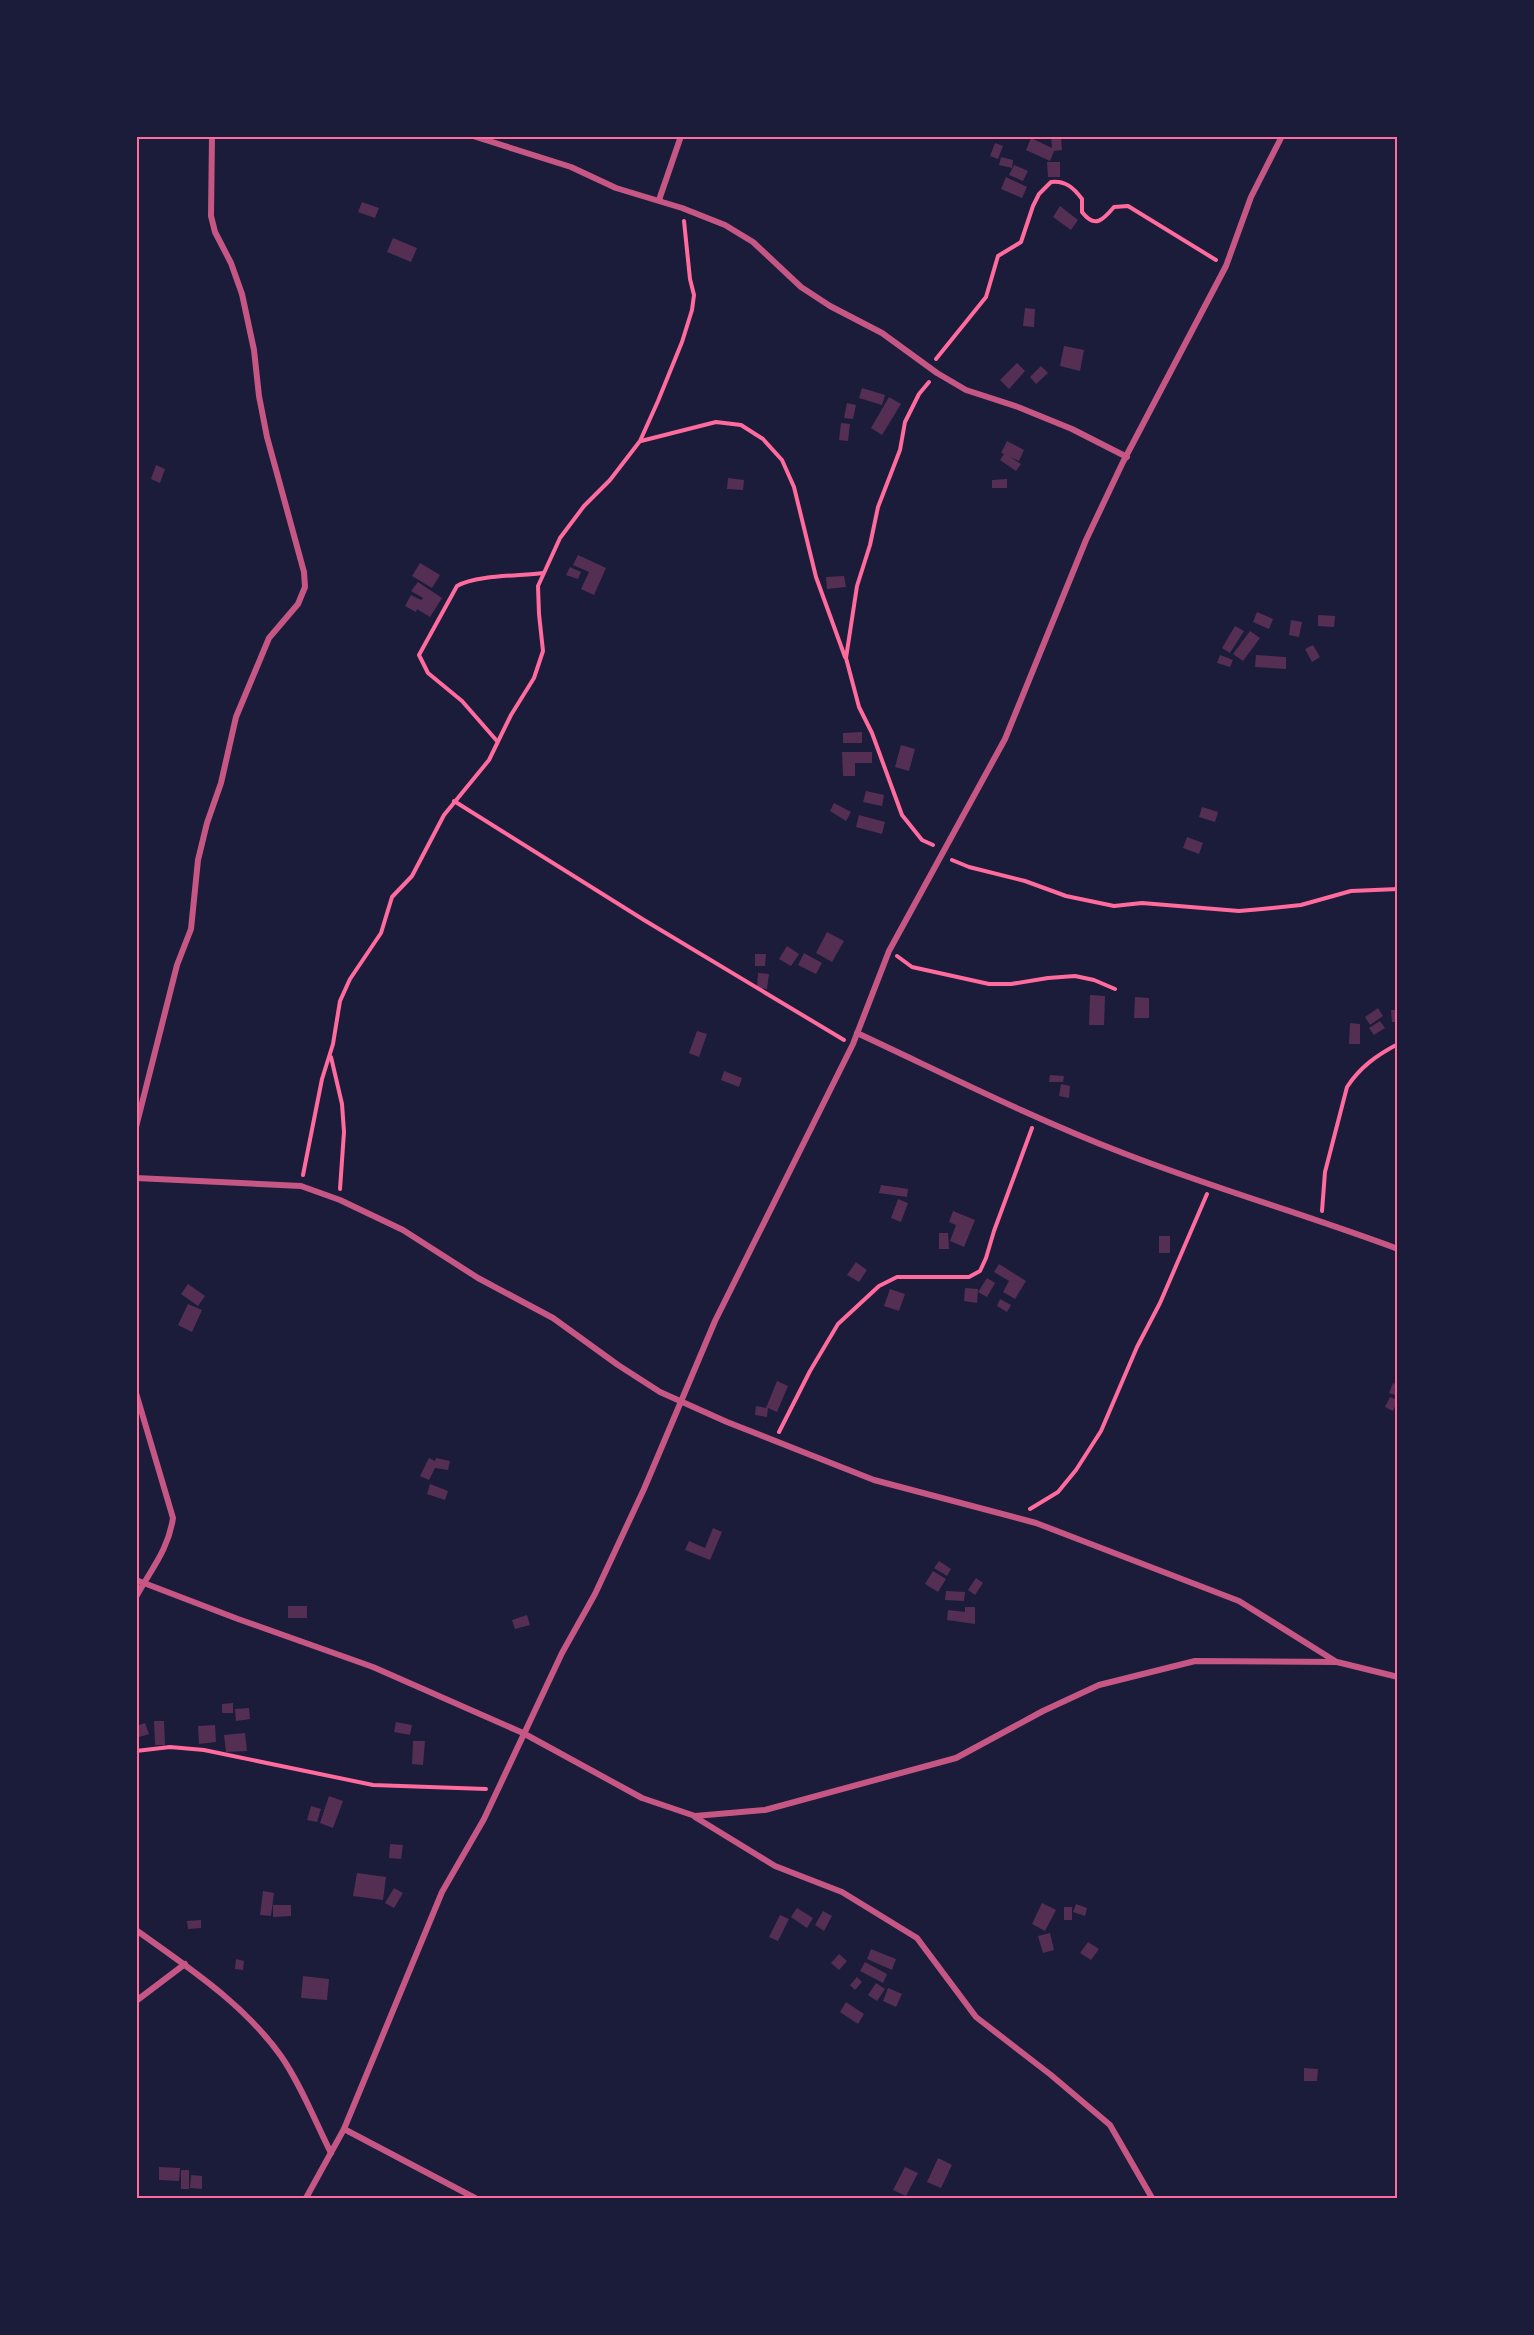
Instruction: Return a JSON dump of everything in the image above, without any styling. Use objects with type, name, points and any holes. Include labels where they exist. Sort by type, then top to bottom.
[{"type":"street","points":[[136,1127],[177,965],[191,929],[198,860],[221,783],[236,717],[268,638],[298,604],[305,587],[304,572],[267,437],[259,396],[254,350],[242,294],[231,262],[215,232],[211,216],[212,136]]},
{"type":"street","points":[[473,136],[571,167],[616,188],[682,208],[740,233],[753,242],[801,287],[830,306],[882,333],[937,373],[966,390],[1018,407],[1127,457]]},
{"type":"street","points":[[659,200],[681,136]]},
{"type":"street","points":[[306,2199],[344,2129],[442,1892],[499,1789],[562,1653],[595,1594],[644,1489],[715,1321],[853,1044],[889,951],[1005,739],[1086,540],[1226,266],[1251,197],[1282,136]]},
{"type":"street","points":[[857,1033],[1036,1116],[1121,1152],[1211,1185],[1321,1220],[1398,1249]]},
{"type":"street","points":[[136,1178],[301,1186],[340,1200],[403,1230],[478,1278],[553,1318],[660,1392],[727,1422],[775,1439],[874,1480],[1047,1527],[1239,1601],[1337,1662]]},
{"type":"street","points":[[136,1393],[173,1518],[170,1537],[136,1597]]},
{"type":"street","points":[[136,1580],[237,1619],[373,1667],[523,1733],[642,1798],[695,1816],[775,1866],[842,1892],[917,1938],[976,2018],[1051,2075],[1110,2125],[1152,2199]]},
{"type":"street","points":[[695,1816],[765,1810],[956,1758],[1043,1711],[1099,1685],[1195,1661],[1337,1662],[1398,1677]]},
{"type":"street","points":[[136,1930],[235,2003],[281,2057],[331,2153]]},
{"type":"street","points":[[136,2001],[185,1964]]},
{"type":"street","points":[[344,2129],[475,2199]]},
{"type":"path","points":[[930,367],[986,297],[998,256],[1021,242],[1033,206],[1039,194],[1051,182],[1060,181],[1073,187],[1082,199],[1082,212],[1087,219],[1095,222],[1101,221],[1114,207],[1128,206],[1226,266]]},
{"type":"path","points":[[301,1186],[340,1001],[350,979],[381,933],[392,897],[412,876],[431,836],[454,801],[489,760],[497,741],[540,665],[543,637],[538,586],[560,538],[584,506],[610,480],[640,441],[658,401],[692,310],[694,294],[690,279],[682,208]]},
{"type":"path","points":[[846,658],[857,586],[878,507],[900,450],[905,422],[919,393],[937,373]]},
{"type":"path","points":[[640,441],[716,422],[741,425],[763,439],[782,460],[794,487],[816,577],[846,658],[859,707],[872,733],[902,815],[922,840],[942,852],[969,867],[1025,880],[1066,896],[1114,906],[1142,903],[1250,910],[1301,905],[1351,891],[1398,889]]},
{"type":"path","points":[[497,741],[462,701],[428,673],[419,655],[457,586],[465,581],[484,578],[543,573]]},
{"type":"path","points":[[454,801],[644,920],[853,1044]]},
{"type":"path","points":[[889,951],[912,967],[989,984],[1011,984],[1075,976],[1094,980],[1115,989]]},
{"type":"path","points":[[1321,1220],[1325,1172],[1347,1087],[1354,1075],[1369,1062],[1398,1044]]},
{"type":"path","points":[[330,1056],[342,1104],[344,1132],[340,1200]]},
{"type":"path","points":[[775,1439],[810,1371],[838,1324],[872,1292],[897,1276],[969,1277],[980,1270],[1036,1116]]},
{"type":"path","points":[[1016,1517],[1058,1492],[1076,1470],[1101,1431],[1211,1185]]},
{"type":"path","points":[[136,1751],[170,1748],[204,1750],[373,1785],[499,1789]]},
{"type":"building","points":[[1051,136],[1061,136],[1062,150],[1054,151],[1050,161],[1026,150],[1031,138],[1052,148]]},
{"type":"building","points":[[995,143],[1003,146],[998,159],[990,156]]},
{"type":"building","points":[[1001,157],[1013,160],[1012,168],[999,165]]},
{"type":"building","points":[[1047,162],[1060,162],[1060,177],[1048,177]]},
{"type":"building","points":[[1014,165],[1028,171],[1023,181],[1009,175]]},
{"type":"building","points":[[1006,177],[1027,187],[1022,198],[1001,189]]},
{"type":"building","points":[[362,202],[379,208],[375,218],[358,212]]},
{"type":"building","points":[[1060,206],[1078,220],[1071,230],[1053,217]]},
{"type":"building","points":[[393,238],[417,248],[411,262],[387,252]]},
{"type":"building","points":[[1025,308],[1035,309],[1034,327],[1023,326]]},
{"type":"building","points":[[1064,346],[1084,350],[1080,371],[1060,366]]},
{"type":"building","points":[[1017,363],[1025,371],[1009,389],[1000,380]]},
{"type":"building","points":[[1041,366],[1048,373],[1036,384],[1030,377]]},
{"type":"building","points":[[862,388],[885,395],[882,405],[859,398]]},
{"type":"building","points":[[889,397],[901,404],[882,435],[871,428]]},
{"type":"building","points":[[847,403],[856,405],[853,419],[844,418]]},
{"type":"building","points":[[841,423],[850,424],[848,441],[839,440]]},
{"type":"building","points":[[1007,441],[1024,450],[1019,461],[1010,457],[1021,464],[1016,471],[1000,460]]},
{"type":"building","points":[[156,465],[165,469],[160,483],[151,479]]},
{"type":"building","points":[[728,478],[744,480],[743,490],[727,489]]},
{"type":"building","points":[[1007,479],[1007,488],[992,488],[992,480]]},
{"type":"building","points":[[578,555],[606,568],[594,595],[581,589],[589,572],[573,565]]},
{"type":"building","points":[[420,563],[440,575],[432,588],[412,576]]},
{"type":"building","points":[[570,567],[581,572],[578,579],[566,575]]},
{"type":"building","points":[[844,576],[846,587],[827,589],[826,577]]},
{"type":"building","points":[[418,582],[442,598],[430,617],[417,609],[416,612],[405,606],[411,595],[421,600],[423,598],[411,591]]},
{"type":"building","points":[[1257,612],[1273,619],[1269,629],[1253,622]]},
{"type":"building","points":[[1318,615],[1335,616],[1334,627],[1318,626]]},
{"type":"building","points":[[1291,620],[1302,622],[1299,637],[1289,635]]},
{"type":"building","points":[[1235,626],[1244,631],[1230,653],[1222,648]]},
{"type":"building","points":[[1250,631],[1260,638],[1243,661],[1233,654]]},
{"type":"building","points":[[1313,645],[1320,657],[1312,662],[1305,649]]},
{"type":"building","points":[[1220,655],[1233,660],[1230,667],[1217,663]]},
{"type":"building","points":[[1256,655],[1286,657],[1286,669],[1255,667]]},
{"type":"building","points":[[862,732],[862,743],[843,743],[843,733]]},
{"type":"building","points":[[901,745],[915,749],[909,771],[895,767]]},
{"type":"building","points":[[842,752],[872,752],[872,763],[855,763],[855,776],[843,776]]},
{"type":"building","points":[[866,791],[884,795],[882,806],[863,802]]},
{"type":"building","points":[[834,803],[851,812],[846,821],[830,811]]},
{"type":"building","points":[[1202,807],[1218,812],[1215,822],[1199,817]]},
{"type":"building","points":[[859,815],[885,822],[882,834],[856,827]]},
{"type":"building","points":[[1187,837],[1203,843],[1199,854],[1183,848]]},
{"type":"building","points":[[827,932],[844,941],[832,962],[816,953]]},
{"type":"building","points":[[787,946],[799,954],[791,966],[779,959]]},
{"type":"building","points":[[804,953],[822,963],[816,974],[798,965]]},
{"type":"building","points":[[755,954],[766,954],[765,966],[755,966]]},
{"type":"building","points":[[758,973],[769,974],[767,989],[757,988]]},
{"type":"building","points":[[1090,995],[1105,996],[1104,1025],[1089,1025]]},
{"type":"building","points":[[1135,997],[1149,998],[1149,1018],[1134,1018]]},
{"type":"building","points":[[1378,1008],[1383,1016],[1370,1025],[1365,1017]]},
{"type":"building","points":[[1391,1010],[1398,1010],[1398,1022],[1392,1022]]},
{"type":"building","points":[[1380,1021],[1385,1028],[1374,1035],[1369,1028]]},
{"type":"building","points":[[1350,1023],[1360,1024],[1360,1044],[1349,1044]]},
{"type":"building","points":[[697,1031],[707,1034],[699,1057],[689,1053]]},
{"type":"building","points":[[724,1071],[742,1078],[739,1087],[721,1080]]},
{"type":"building","points":[[1050,1075],[1064,1076],[1063,1082],[1049,1082]]},
{"type":"building","points":[[1061,1084],[1070,1086],[1069,1098],[1059,1096]]},
{"type":"building","points":[[881,1185],[908,1189],[907,1197],[879,1193]]},
{"type":"building","points":[[898,1199],[908,1203],[901,1222],[891,1218]]},
{"type":"building","points":[[953,1211],[975,1220],[964,1247],[950,1241],[956,1225],[949,1222]]},
{"type":"building","points":[[939,1233],[948,1233],[949,1249],[939,1249]]},
{"type":"building","points":[[1159,1236],[1170,1236],[1170,1253],[1159,1253]]},
{"type":"building","points":[[856,1262],[867,1270],[859,1282],[847,1275]]},
{"type":"building","points":[[999,1264],[1026,1281],[1015,1299],[1003,1292],[1009,1281],[994,1272]]},
{"type":"building","points":[[987,1278],[995,1283],[987,1297],[978,1292]]},
{"type":"building","points":[[188,1284],[205,1296],[198,1306],[181,1294]]},
{"type":"building","points":[[965,1288],[978,1289],[977,1303],[964,1301]]},
{"type":"building","points":[[890,1289],[905,1294],[899,1311],[884,1306]]},
{"type":"building","points":[[1000,1299],[1011,1305],[1007,1312],[997,1306]]},
{"type":"building","points":[[188,1304],[202,1310],[192,1332],[178,1325]]},
{"type":"building","points":[[777,1381],[788,1386],[777,1412],[768,1408],[767,1417],[755,1415],[756,1406],[766,1408]]},
{"type":"building","points":[[1393,1383],[1398,1385],[1398,1396],[1389,1393]]},
{"type":"building","points":[[1390,1397],[1398,1400],[1393,1411],[1385,1407]]},
{"type":"building","points":[[429,1458],[435,1461],[436,1458],[450,1461],[448,1470],[435,1468],[429,1480],[420,1476]]},
{"type":"building","points":[[430,1484],[448,1491],[445,1500],[427,1494]]},
{"type":"building","points":[[713,1528],[722,1532],[710,1560],[685,1550],[689,1541],[705,1548]]},
{"type":"building","points":[[939,1561],[951,1569],[947,1576],[934,1568]]},
{"type":"building","points":[[933,1571],[946,1579],[938,1592],[925,1584]]},
{"type":"building","points":[[976,1578],[983,1583],[975,1595],[968,1590]]},
{"type":"building","points":[[946,1591],[965,1592],[964,1601],[945,1600]]},
{"type":"building","points":[[288,1606],[307,1606],[307,1618],[288,1618]]},
{"type":"building","points":[[965,1607],[975,1607],[975,1624],[947,1620],[948,1610],[965,1612]]},
{"type":"building","points":[[527,1615],[530,1625],[515,1629],[512,1620]]},
{"type":"building","points":[[233,1703],[233,1713],[222,1713],[222,1704]]},
{"type":"building","points":[[249,1708],[250,1719],[236,1721],[235,1709]]},
{"type":"building","points":[[154,1721],[164,1721],[165,1745],[155,1745]]},
{"type":"building","points":[[396,1722],[412,1725],[410,1735],[394,1732]]},
{"type":"building","points":[[145,1723],[149,1734],[136,1738],[136,1726]]},
{"type":"building","points":[[215,1725],[216,1742],[199,1744],[198,1726]]},
{"type":"building","points":[[245,1733],[247,1751],[226,1752],[224,1735]]},
{"type":"building","points":[[413,1741],[425,1741],[423,1765],[412,1764]]},
{"type":"building","points":[[329,1796],[343,1801],[333,1828],[320,1823]]},
{"type":"building","points":[[311,1806],[321,1809],[317,1822],[307,1820]]},
{"type":"building","points":[[390,1844],[403,1845],[401,1859],[389,1858]]},
{"type":"building","points":[[357,1873],[386,1877],[383,1900],[353,1896]]},
{"type":"building","points":[[394,1888],[403,1893],[394,1908],[385,1903]]},
{"type":"building","points":[[263,1891],[274,1893],[271,1916],[260,1915]]},
{"type":"building","points":[[1042,1903],[1056,1910],[1045,1931],[1032,1924]]},
{"type":"building","points":[[1076,1904],[1087,1908],[1085,1916],[1073,1912]]},
{"type":"building","points":[[273,1905],[291,1905],[291,1916],[273,1917]]},
{"type":"building","points":[[1064,1907],[1072,1907],[1072,1920],[1064,1920]]},
{"type":"building","points":[[797,1908],[813,1918],[807,1928],[791,1917]]},
{"type":"building","points":[[823,1911],[832,1916],[824,1931],[815,1925]]},
{"type":"building","points":[[780,1915],[789,1919],[778,1941],[769,1937]]},
{"type":"building","points":[[201,1920],[201,1928],[188,1929],[187,1921]]},
{"type":"building","points":[[1050,1933],[1054,1950],[1043,1953],[1038,1936]]},
{"type":"building","points":[[1088,1942],[1099,1949],[1091,1960],[1080,1953]]},
{"type":"building","points":[[871,1949],[896,1959],[892,1970],[867,1959]]},
{"type":"building","points":[[839,1954],[847,1961],[839,1970],[831,1963]]},
{"type":"building","points":[[236,1959],[244,1961],[243,1970],[235,1969]]},
{"type":"building","points":[[865,1962],[887,1974],[883,1983],[860,1971]]},
{"type":"building","points":[[303,1976],[329,1979],[327,2000],[301,1998]]},
{"type":"building","points":[[857,1977],[862,1982],[855,1990],[850,1985]]},
{"type":"building","points":[[876,1983],[885,1989],[877,2001],[868,1995]]},
{"type":"building","points":[[888,1988],[902,1994],[896,2007],[883,2001]]},
{"type":"building","points":[[846,2002],[864,2014],[858,2024],[840,2012]]},
{"type":"building","points":[[1304,2068],[1318,2069],[1317,2081],[1304,2081]]},
{"type":"building","points":[[938,2158],[952,2165],[941,2188],[927,2182]]},
{"type":"building","points":[[159,2167],[180,2168],[179,2181],[159,2180]]},
{"type":"building","points":[[905,2167],[918,2173],[906,2196],[893,2190]]},
{"type":"building","points":[[181,2170],[189,2170],[189,2189],[181,2189]]},
{"type":"building","points":[[191,2175],[202,2176],[202,2189],[190,2188]]}]
